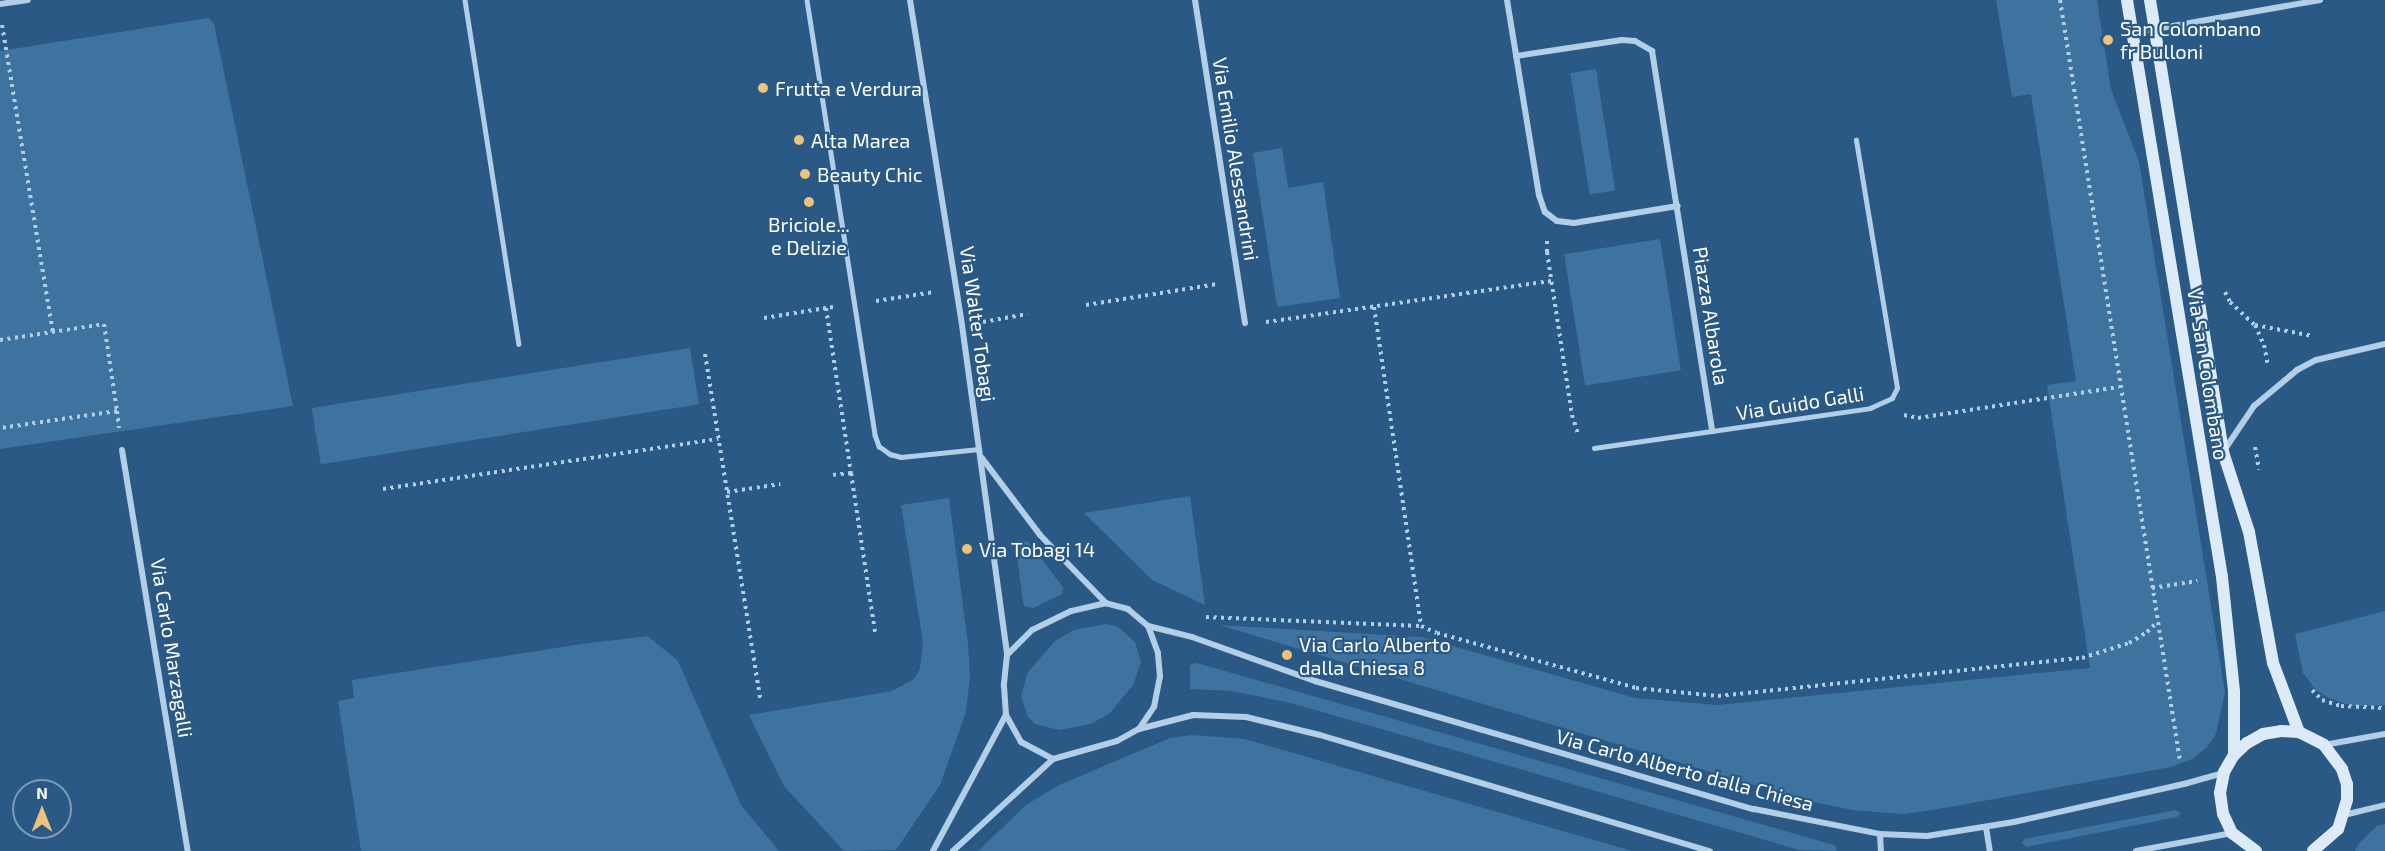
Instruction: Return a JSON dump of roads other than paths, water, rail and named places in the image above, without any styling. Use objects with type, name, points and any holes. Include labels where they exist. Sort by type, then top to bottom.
[{"type":"street","points":[[0,4],[28,0]]},
{"type":"street","name":"Via Walter Tobagi","points":[[910,0],[962,325],[1007,655]]},
{"type":"street","name":"Via Emilio Alessandrini","points":[[1195,0],[1245,323]]},
{"type":"street","points":[[1507,0],[1539,195],[1545,212],[1557,221],[1574,223],[1678,206]]},
{"type":"street","name":"Via San Colombano","points":[[2127,0],[2222,577],[2234,692],[2234,755]]},
{"type":"street","name":"Via San Colombano","points":[[2150,0],[2223,452],[2249,532],[2273,663],[2299,732]]},
{"type":"street","points":[[2133,33],[2320,0]]},
{"type":"street","name":"Piazza Albarola","points":[[1516,56],[1622,39],[1635,41],[1652,51],[1712,431]]},
{"type":"street","points":[[2223,452],[2254,406],[2297,370],[2316,360],[2385,344]]},
{"type":"street","name":"Via Carlo Marzagalli","points":[[122,450],[188,851]]},
{"type":"street","points":[[980,452],[1040,536],[1106,603]]},
{"type":"street","points":[[1053,759],[1021,742],[1006,715],[1004,686],[1007,655],[1032,630],[1071,611],[1106,603],[1128,609],[1148,626],[1158,653],[1160,677],[1154,707],[1138,729]]},
{"type":"street","name":"Via Carlo Alberto dalla Chiesa","points":[[1148,626],[1192,638],[1315,681],[1754,809],[1880,834],[1927,836],[1986,828],[2184,784],[2224,772]]},
{"type":"street","points":[[933,851],[1006,715]]},
{"type":"street","points":[[953,851],[1053,759],[1117,741],[1138,729],[1193,715],[1246,717],[1320,735],[1710,851]]},
{"type":"street","points":[[2256,851],[2232,832],[2223,814],[2220,793],[2224,772],[2234,755],[2247,743],[2263,734],[2281,731],[2299,732],[2324,745],[2342,769],[2347,784],[2344,815],[2329,845],[2313,851]]},
{"type":"street","points":[[2324,745],[2385,734]]},
{"type":"street","points":[[2344,815],[2385,805]]},
{"type":"street","points":[[1986,828],[1990,851]]},
{"type":"street","points":[[2136,851],[2232,832]]},
{"type":"street","points":[[1880,834],[1881,851]]},
{"type":"lane","points":[[465,0],[519,344]]},
{"type":"lane","points":[[807,0],[875,435],[879,446],[890,454],[901,457],[980,452]]},
{"type":"lane","name":"Via Guido Galli","points":[[1594,448],[1870,408],[1888,401],[1897,388],[1857,140]]},
{"type":"place","name":"San Colombano fr Bulloni","points":[[2108,40]]},
{"type":"place","name":"Frutta e Verdura","points":[[763,88]]},
{"type":"place","name":"Alta Marea","points":[[799,140]]},
{"type":"place","name":"Beauty Chic","points":[[805,174]]},
{"type":"place","name":"Briciole... e Delizie","points":[[809,202]]},
{"type":"place","name":"Via Tobagi 14","points":[[967,549]]},
{"type":"place","name":"Via Carlo Alberto dalla Chiesa 8","points":[[1287,655]]}]
